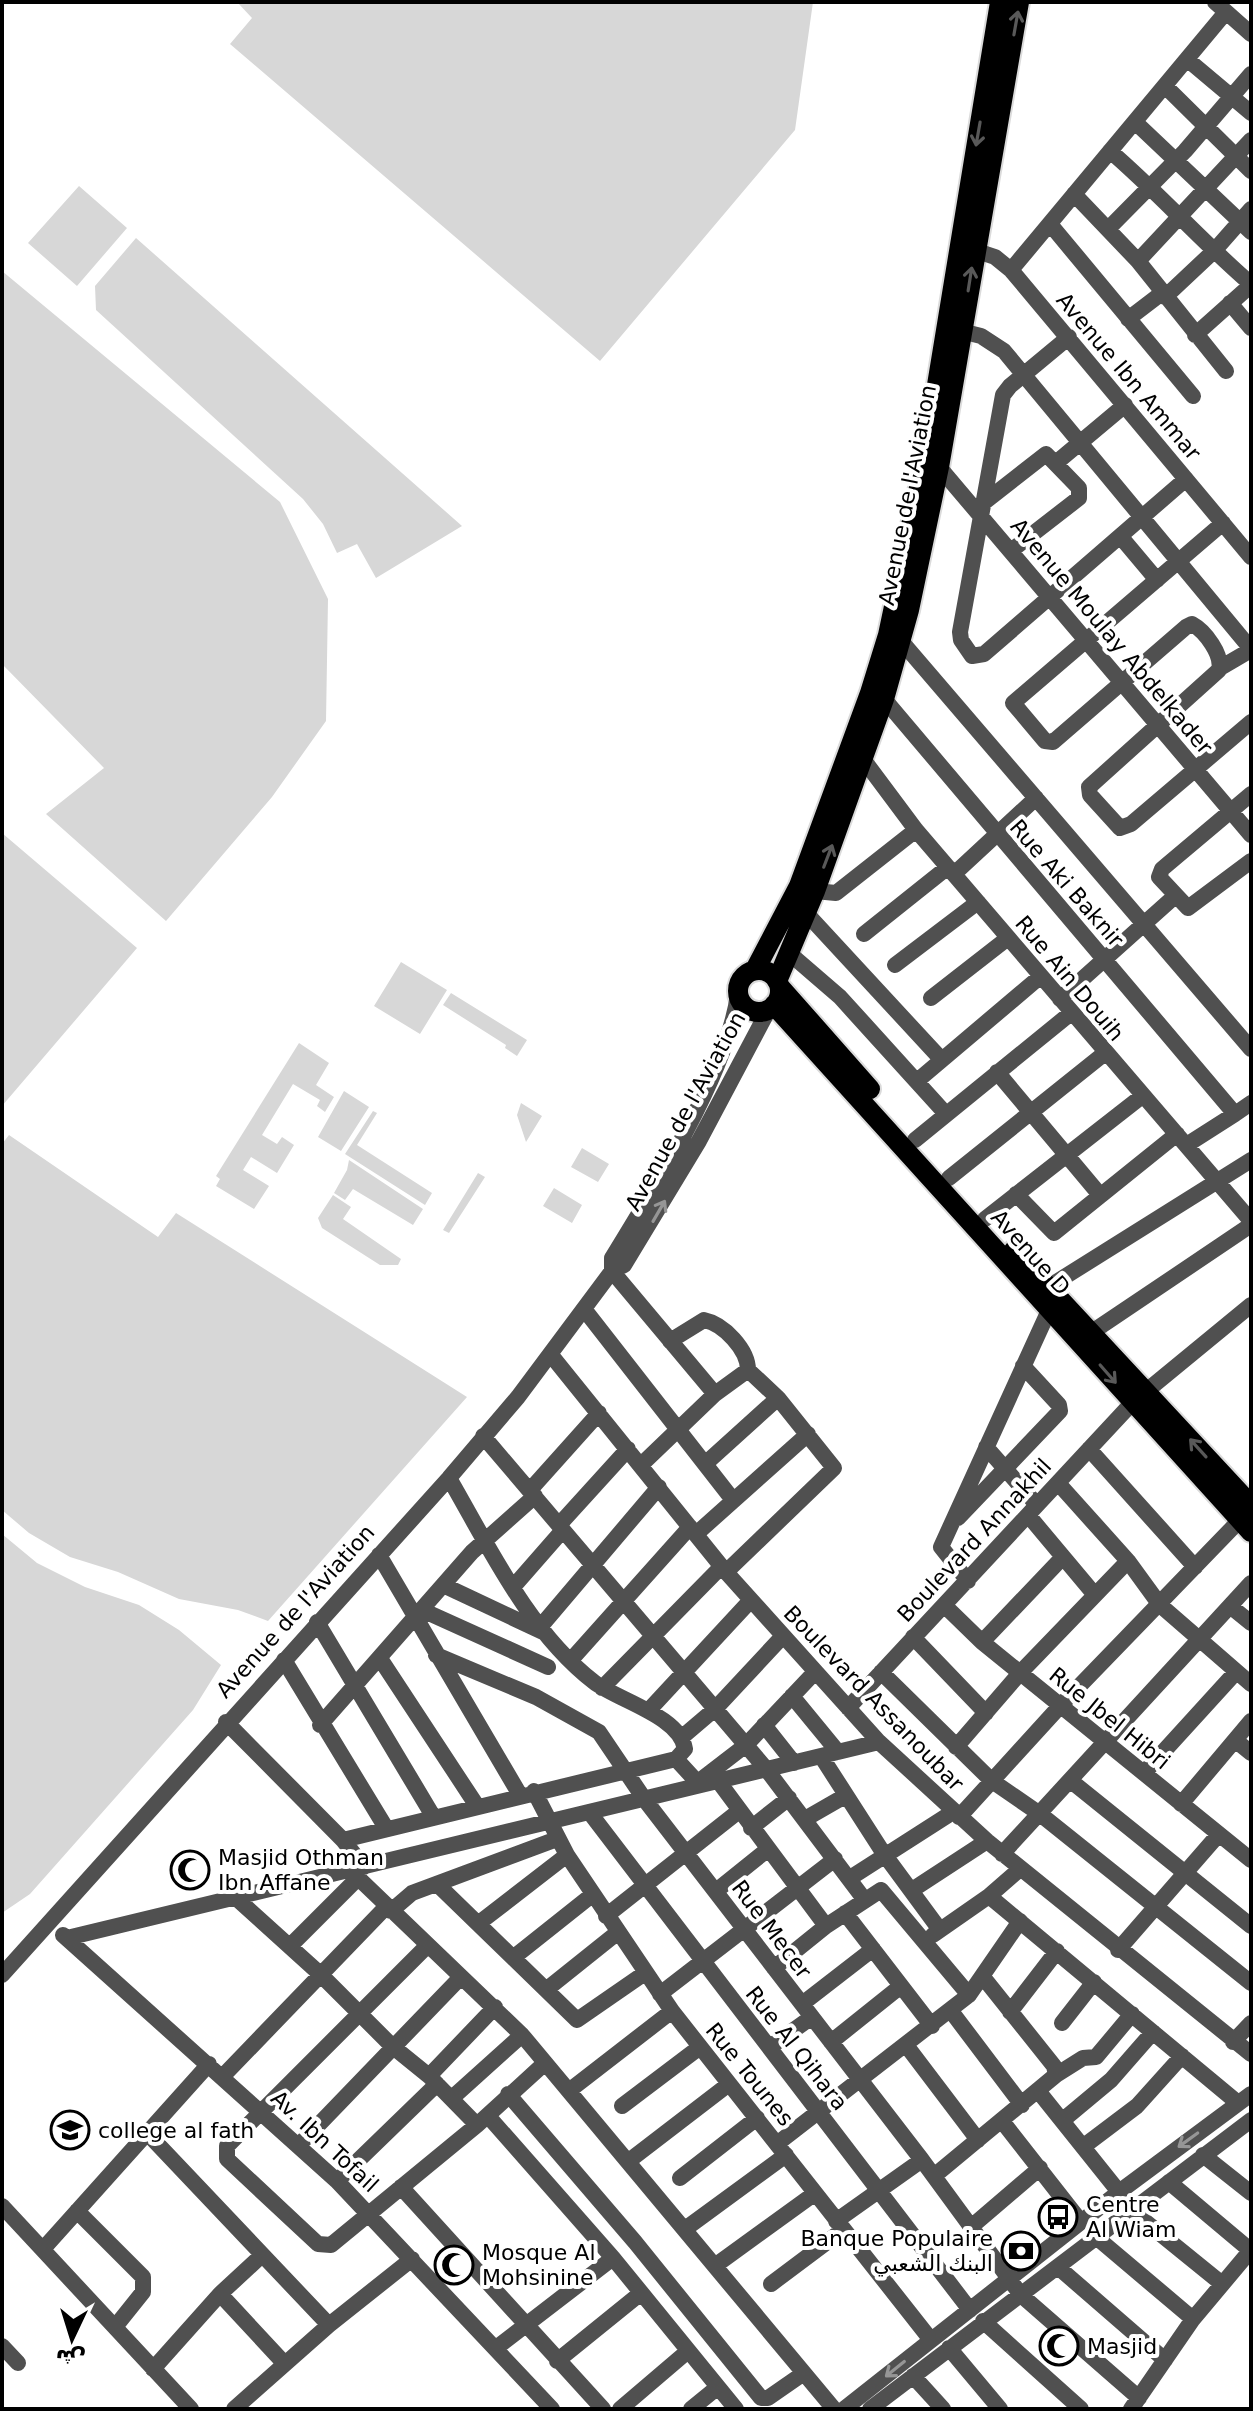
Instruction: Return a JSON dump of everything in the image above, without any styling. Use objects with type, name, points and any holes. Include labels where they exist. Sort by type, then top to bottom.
[{"type":"main road","name":"Avenue de l'Aviation","points":[[775,996],[863,759],[901,641],[939,467],[1000,2]]},
{"type":"main road","name":"Avenue de l'Aviation","points":[[966,247],[1019,2]]},
{"type":"main road","name":"Avenue de l'Aviation","points":[[755,970],[786,915],[808,863],[888,635],[955,330]]},
{"type":"main road","points":[[755,970],[768,972],[775,996],[750,1010],[738,995],[740,982],[755,970]]},
{"type":"main road","name":"Avenue D","points":[[775,996],[915,1140],[1092,1332],[1140,1396]]},
{"type":"main road","name":"Avenue D","points":[[775,996],[1050,1308],[1140,1396],[1240,1510]]},
{"type":"street","points":[[1011,270],[1188,60],[1220,7],[1251,34]]},
{"type":"street","points":[[1188,60],[1251,113]]},
{"type":"street","points":[[1109,228],[1176,159],[1251,74]]},
{"type":"street","points":[[1166,87],[1251,171]]},
{"type":"street","points":[[1128,319],[1163,295],[1247,221],[1206,188],[1135,122]]},
{"type":"street","points":[[1138,261],[1251,140]]},
{"type":"street","points":[[1110,151],[1183,216],[1214,251],[1251,285],[1195,335]]},
{"type":"street","points":[[1074,194],[1138,261],[1226,371]]},
{"type":"street","points":[[1050,224],[1193,396]]},
{"type":"street","name":"Avenue Ibn Ammar","points":[[966,247],[995,257],[1011,270],[1251,557]]},
{"type":"street","points":[[1230,303],[1251,328]]},
{"type":"street","points":[[955,330],[997,345],[1251,649],[1220,668],[1091,785],[1090,795],[1117,827],[1123,828],[1251,722]]},
{"type":"street","points":[[1069,337],[1003,395],[960,632],[961,640],[972,656],[980,657],[1186,479]]},
{"type":"street","points":[[1057,462],[1125,405]]},
{"type":"street","points":[[981,508],[1044,454],[1052,455],[1081,491],[1077,500],[1012,550]]},
{"type":"street","name":"Avenue Moulay Abdelkader","points":[[939,467],[981,508],[1087,641],[1251,835]]},
{"type":"street","points":[[1220,668],[1216,652],[1198,627],[1192,624],[1050,743],[1015,709],[1016,699],[1223,523]]},
{"type":"street","points":[[1120,536],[1157,580]]},
{"type":"street","points":[[901,641],[1251,1049]]},
{"type":"street","name":"Rue Aki Baknir","points":[[884,699],[1235,1114]]},
{"type":"street","name":"Rue Ain Douih","points":[[863,759],[916,830],[1141,1097],[1218,1179],[1251,1223]]},
{"type":"street","points":[[1251,794],[1162,869],[1159,877],[1185,908],[1192,907],[1251,861]]},
{"type":"street","points":[[864,934],[951,871],[1036,798]]},
{"type":"street","points":[[815,891],[836,893],[916,830]]},
{"type":"street","points":[[1060,999],[1141,923],[1174,897]]},
{"type":"street","points":[[895,965],[978,902]]},
{"type":"street","points":[[806,913],[941,1059]]},
{"type":"street","points":[[931,998],[1008,938]]},
{"type":"street","points":[[789,953],[840,997],[946,1114]]},
{"type":"street","points":[[917,1081],[1041,976]]},
{"type":"street","name":"Avenue de l'Aviation","points":[[612,1271],[612,1258],[682,1134],[726,1043],[738,995]]},
{"type":"street","name":"Avenue de l'Aviation","points":[[2,1975],[226,1722],[449,1478],[551,1355],[612,1271],[624,1265],[651,1224],[775,996]]},
{"type":"street","points":[[915,1140],[1071,1013]]},
{"type":"street","points":[[949,1178],[1105,1053]]},
{"type":"street","points":[[997,1072],[1100,1195]]},
{"type":"street","points":[[985,1219],[1141,1097]]},
{"type":"street","points":[[1016,1194],[1054,1233],[1100,1195],[1182,1139],[1251,1103]]},
{"type":"street","points":[[1050,1286],[1251,1160]]},
{"type":"street","points":[[1092,1332],[1251,1223]]},
{"type":"street","points":[[612,1271],[715,1394]]},
{"type":"street","name":"Boulevard Annakhil","points":[[848,1708],[1140,1396],[1251,1305]]},
{"type":"street","points":[[968,1581],[942,1551],[1050,1308]]},
{"type":"street","points":[[584,1309],[733,1500]]},
{"type":"street","points":[[602,1688],[724,1569],[833,1473],[833,1464],[778,1398],[748,1370],[745,1353],[713,1321],[704,1320],[670,1341]]},
{"type":"street","name":"Boulevard Assanoubar","points":[[551,1355],[724,1569],[879,1742],[1002,1854],[1251,2054]]},
{"type":"street","points":[[952,1525],[1060,1409],[1023,1366]]},
{"type":"street","points":[[641,1465],[715,1394],[748,1370]]},
{"type":"street","points":[[705,1464],[778,1398]]},
{"type":"street","points":[[320,1725],[381,1660],[472,1552],[487,1543],[533,1493],[599,1413]]},
{"type":"street","points":[[536,1697],[548,1667],[693,1531],[808,1434]]},
{"type":"street","points":[[483,1436],[767,1770],[864,1899]]},
{"type":"street","points":[[986,1447],[1006,1470],[1062,1558],[1095,1595]]},
{"type":"street","points":[[514,1586],[628,1449]]},
{"type":"street","points":[[1089,1449],[1195,1567]]},
{"type":"street","points":[[343,1840],[676,1759],[685,1749],[681,1738],[649,1710],[602,1688],[543,1629],[449,1478]]},
{"type":"street","points":[[1058,1483],[1128,1561],[1160,1605],[1251,1684]]},
{"type":"street","points":[[543,1629],[592,1564],[659,1487]]},
{"type":"street","points":[[850,1878],[884,1854],[956,1815],[1160,1605],[1240,1510]]},
{"type":"street","name":"Rue Tounes","points":[[379,1555],[419,1615],[436,1655],[550,1823],[592,1895],[645,1973],[814,2194],[931,2340]]},
{"type":"street","points":[[982,1642],[1062,1558]]},
{"type":"street","points":[[956,1747],[1020,1673],[1128,1561]]},
{"type":"street","points":[[1002,1854],[1251,1583]]},
{"type":"street","points":[[443,1585],[543,1629]]},
{"type":"street","points":[[649,1710],[751,1600]]},
{"type":"street","name":"Rue Jbel Hibri","points":[[945,1606],[982,1642],[1251,1860]]},
{"type":"street","points":[[1230,1606],[1251,1623]]},
{"type":"street","points":[[419,1615],[548,1667]]},
{"type":"street","points":[[317,1622],[354,1689],[433,1816]]},
{"type":"street","points":[[681,1738],[715,1709],[783,1636]]},
{"type":"street","points":[[913,1637],[986,1713]]},
{"type":"street","name":"Rue Mecer","points":[[436,1655],[536,1697],[599,1732],[645,1800],[922,2160],[1021,2295],[1135,2404]]},
{"type":"street","points":[[284,1660],[320,1725],[386,1828]]},
{"type":"street","points":[[381,1660],[477,1806]]},
{"type":"street","points":[[694,1786],[746,1745],[815,1672]]},
{"type":"street","points":[[881,1672],[992,1781],[1040,1814],[1251,1983]]},
{"type":"street","points":[[1144,1773],[1236,1672]]},
{"type":"street","points":[[792,1696],[838,1752]]},
{"type":"street","points":[[1181,1804],[1251,1721]]},
{"type":"street","points":[[226,1722],[343,1840],[357,1872],[389,1908],[522,2035],[630,2160],[834,2409]]},
{"type":"street","points":[[764,1725],[794,1763]]},
{"type":"street","points":[[1235,1740],[1251,1753]]},
{"type":"street","points":[[67,1938],[235,1897],[357,1872],[879,1742]]},
{"type":"street","points":[[821,1756],[884,1854],[940,1930]]},
{"type":"street","points":[[676,1759],[694,1786]]},
{"type":"street","points":[[1071,1781],[1251,1926]]},
{"type":"street","points":[[719,1782],[826,1926]]},
{"type":"street","points":[[805,1819],[845,1796]]},
{"type":"street","points":[[751,1828],[789,1798]]},
{"type":"street","points":[[606,1916],[739,1811]]},
{"type":"street","name":"Rue Al Qihara","points":[[590,1813],[970,2310]]},
{"type":"street","points":[[1118,1950],[1219,1834]]},
{"type":"street","points":[[223,2076],[319,1973],[389,1908],[412,1893],[557,1839]]},
{"type":"street","points":[[912,1890],[987,1841]]},
{"type":"street","points":[[716,1891],[767,1850]]},
{"type":"street","points":[[479,1923],[567,1855]]},
{"type":"street","points":[[660,1994],[835,1859]]},
{"type":"street","points":[[925,1942],[989,1896],[1020,1869]]},
{"type":"street","points":[[290,1946],[357,1872]]},
{"type":"street","points":[[437,1884],[579,2020],[645,1973]]},
{"type":"street","points":[[774,1968],[826,1926],[864,1899],[883,1890],[969,1995]]},
{"type":"street","points":[[514,1957],[592,1895]]},
{"type":"street","points":[[844,2409],[1008,2278],[1245,2098],[1182,2056],[989,1896]]},
{"type":"street","points":[[235,1897],[319,1973],[392,2046],[482,2120],[613,2258],[736,2409]]},
{"type":"street","points":[[845,1913],[932,2026]]},
{"type":"street","points":[[685,2229],[822,2113],[969,1995],[1020,1921]]},
{"type":"street","name":"Av. Ibn Tofail","points":[[50,1923],[337,2181],[552,2409]]},
{"type":"street","points":[[547,1989],[617,1933]]},
{"type":"street","points":[[427,1946],[227,2146],[227,2159],[318,2244],[336,2243],[545,2063]]},
{"type":"street","points":[[770,2047],[873,1949]]},
{"type":"street","points":[[1010,2012],[1057,1951]]},
{"type":"street","points":[[299,2145],[461,1977]]},
{"type":"street","points":[[983,1977],[1054,2066],[1056,2075]]},
{"type":"street","points":[[1062,2023],[1094,1982]]},
{"type":"street","points":[[831,2042],[901,1986]]},
{"type":"street","points":[[337,2181],[433,2080],[495,2007]]},
{"type":"street","points":[[570,2090],[672,2011]]},
{"type":"street","points":[[951,2011],[1022,2105]]},
{"type":"street","points":[[934,2176],[1056,2075],[1083,2058],[1096,2057],[1132,2014]]},
{"type":"street","points":[[1233,2042],[1251,2023]]},
{"type":"street","points":[[1063,2120],[1111,2080],[1153,2032]]},
{"type":"street","points":[[452,2098],[522,2035]]},
{"type":"street","points":[[906,2045],[978,2140]]},
{"type":"street","points":[[622,2106],[700,2047]]},
{"type":"street","points":[[1084,2146],[1137,2106],[1182,2056]]},
{"type":"street","points":[[44,2248],[209,2064]]},
{"type":"street","points":[[630,2160],[729,2084]]},
{"type":"street","points":[[1039,2092],[1119,2192]]},
{"type":"street","points":[[508,2094],[635,2242],[761,2398],[768,2398],[804,2373]]},
{"type":"street","points":[[680,2178],[757,2118]]},
{"type":"street","points":[[1002,2121],[1081,2222]]},
{"type":"street","points":[[870,2409],[983,2321],[1059,2268],[1203,2155],[1247,2130]]},
{"type":"street","points":[[148,2134],[329,2325]]},
{"type":"street","points":[[1203,2155],[1251,2193]]},
{"type":"street","points":[[771,2284],[881,2190],[922,2160]]},
{"type":"street","points":[[971,2227],[1040,2168]]},
{"type":"street","points":[[1135,2404],[1193,2319],[1221,2283],[1248,2258],[1169,2182]]},
{"type":"street","points":[[401,2187],[603,2409]]},
{"type":"street","points":[[716,2265],[814,2194]]},
{"type":"street","points":[[2,2206],[191,2409]]},
{"type":"street","points":[[1131,2210],[1221,2283]]},
{"type":"street","points":[[77,2211],[143,2277],[143,2292],[115,2327]]},
{"type":"street","points":[[1096,2237],[1193,2319]]},
{"type":"street","points":[[153,2369],[220,2294],[261,2256]]},
{"type":"street","points":[[496,2348],[613,2258]]},
{"type":"street","points":[[234,2409],[329,2325],[412,2259]]},
{"type":"street","points":[[1059,2268],[1165,2360]]},
{"type":"street","points":[[557,2361],[641,2293]]},
{"type":"street","points":[[220,2294],[284,2363]]},
{"type":"street","points":[[983,2321],[1081,2409]]},
{"type":"street","points":[[2,2346],[18,2363]]},
{"type":"street","points":[[949,2348],[1000,2409]]},
{"type":"street","points":[[620,2409],[688,2351]]},
{"type":"street","points":[[913,2376],[943,2409]]},
{"type":"street","points":[[691,2409],[718,2387]]},
{"type":"street","points":[[888,2395],[900,2409]]},
{"type":"shaded area","points":[[237,2],[813,2],[795,130],[600,361],[230,44],[252,18]]},
{"type":"shaded area","points":[[79,186],[127,228],[77,286],[28,243]]},
{"type":"shaded area","points":[[136,238],[462,526],[376,578],[357,544],[337,553],[323,524],[303,499],[96,310],[95,286]]},
{"type":"shaded area","points":[[2,271],[280,502],[328,599],[326,721],[272,797],[166,921],[46,814],[104,768],[2,664]]},
{"type":"shaded area","points":[[2,833],[137,948],[2,1106]]},
{"type":"shaded area","points":[[401,962],[447,990],[420,1034],[374,1006]]},
{"type":"shaded area","points":[[451,993],[527,1040],[517,1056],[505,1048],[506,1045],[443,1005]]},
{"type":"shaded area","points":[[299,1043],[329,1063],[316,1085],[334,1097],[325,1112],[317,1106],[320,1100],[293,1084],[262,1135],[277,1144],[282,1137],[294,1145],[277,1173],[251,1157],[243,1170],[269,1186],[254,1209],[216,1186],[220,1179],[216,1176]]},
{"type":"shaded area","points":[[344,1091],[369,1107],[341,1151],[318,1137]]},
{"type":"shaded area","points":[[521,1103],[542,1116],[526,1142],[517,1115]]},
{"type":"shaded area","points":[[373,1111],[377,1113],[357,1145],[432,1193],[425,1205],[345,1154]]},
{"type":"shaded area","points":[[9,1135],[158,1237],[176,1213],[467,1397],[268,1621],[238,1610],[179,1599],[118,1572],[70,1557],[29,1533],[2,1510],[2,1144]]},
{"type":"shaded area","points":[[582,1148],[609,1164],[598,1182],[571,1167]]},
{"type":"shaded area","points":[[349,1160],[423,1209],[413,1225],[353,1189],[345,1200],[334,1193]]},
{"type":"shaded area","points":[[478,1173],[485,1177],[449,1233],[443,1230]]},
{"type":"shaded area","points":[[554,1188],[582,1205],[572,1223],[543,1206]]},
{"type":"shaded area","points":[[333,1195],[351,1207],[343,1219],[401,1259],[398,1265],[380,1265],[322,1228],[318,1218]]},
{"type":"shaded area","points":[[2,1534],[37,1563],[85,1587],[139,1605],[179,1630],[221,1665],[193,1710],[30,1894],[2,1913]]},
{"type":"place","name":"Masjid Othman Ibn Affane","points":[[190,1870]]},
{"type":"place","name":"college al fath","points":[[70,2130]]},
{"type":"place","name":"Centre Al Wiam","points":[[1058,2217]]},
{"type":"place","name":"Banque Populaire البنك الشعبي","points":[[1021,2251]]},
{"type":"place","name":"Mosque Al Mohsinine","points":[[454,2265]]},
{"type":"place","name":"Masjid","points":[[1059,2346]]}]
